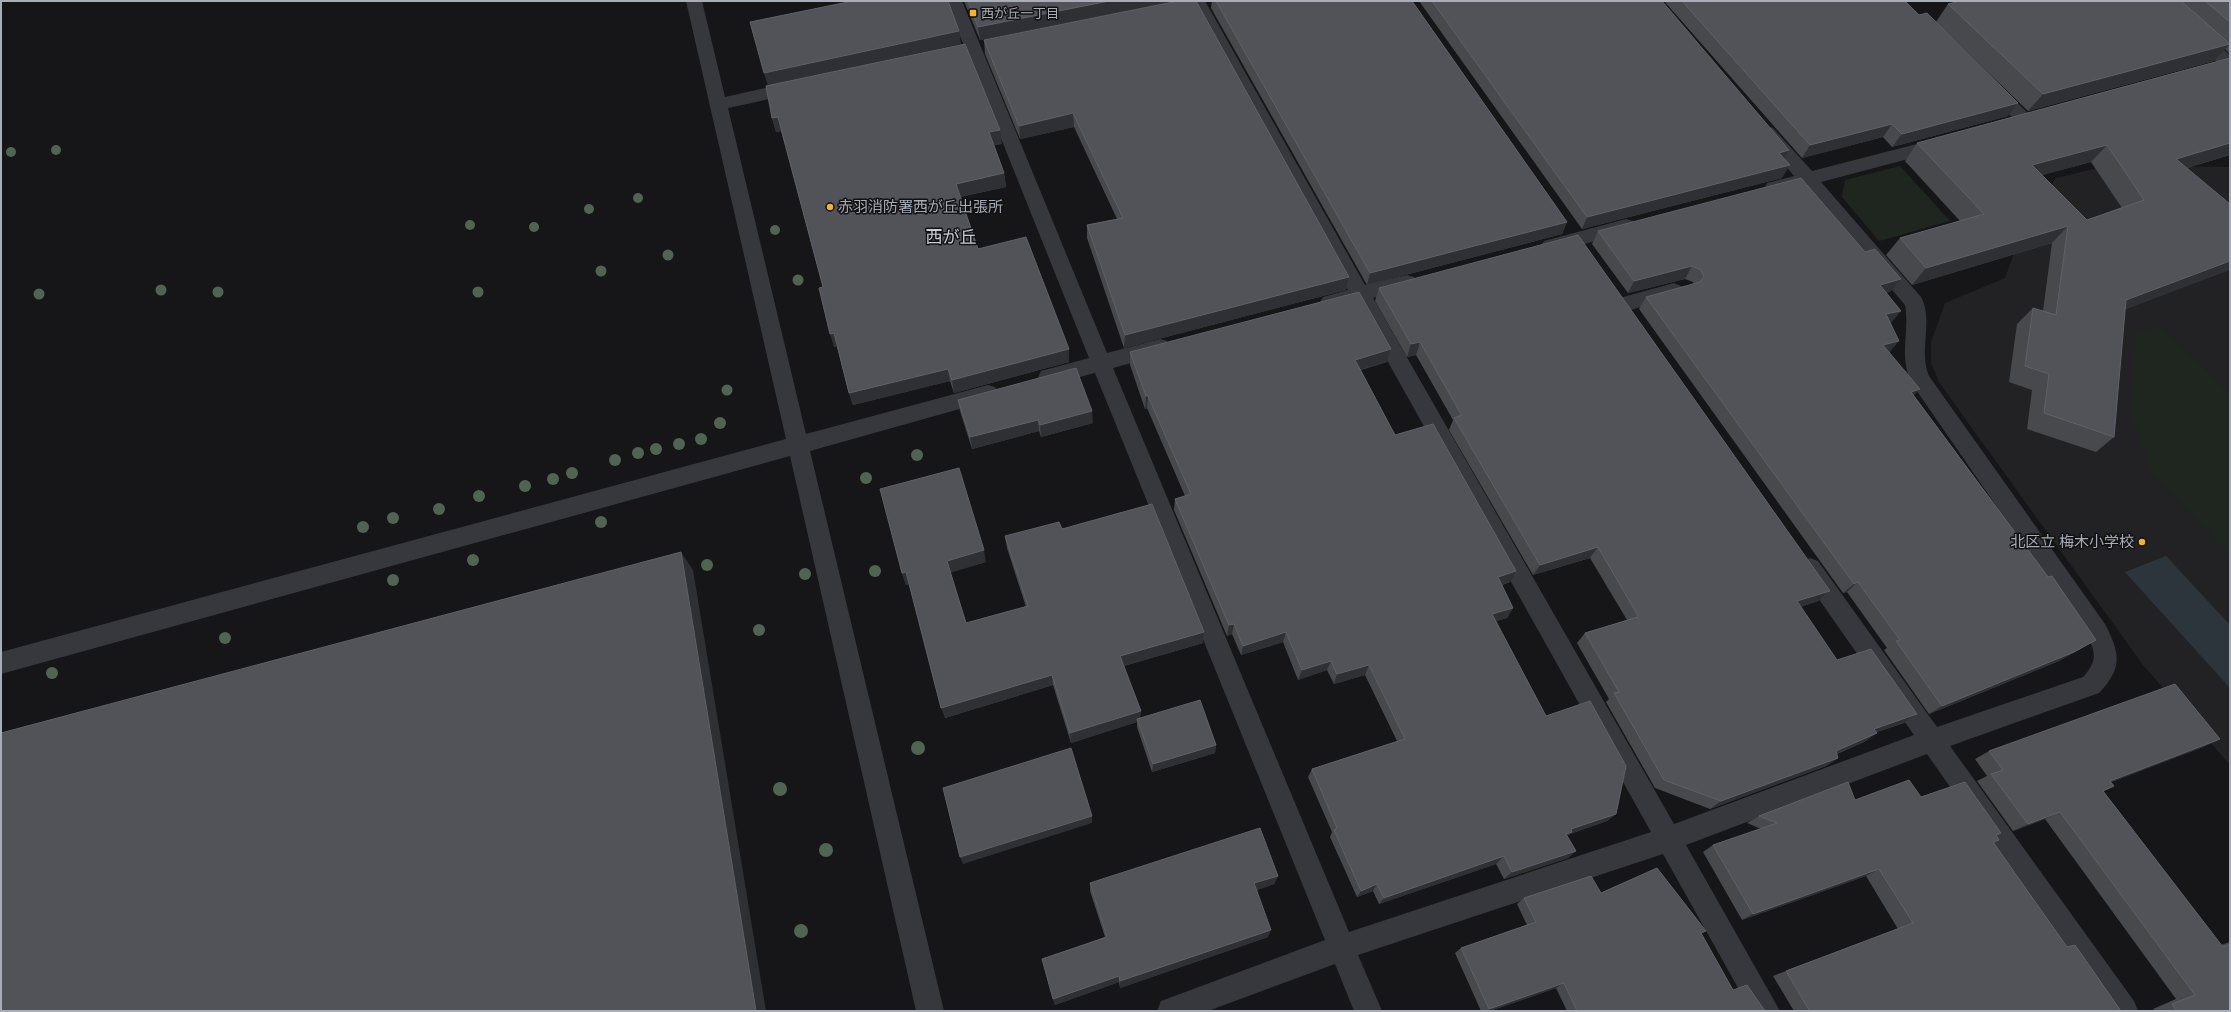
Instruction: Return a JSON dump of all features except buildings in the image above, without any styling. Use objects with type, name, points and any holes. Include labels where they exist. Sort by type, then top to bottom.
[{"type":"street","points":[[694,1],[719,104],[796,445],[930,1011]]},
{"type":"street","points":[[954,1],[1101,363],[1368,1011]]},
{"type":"street","points":[[2155,1],[2230,64]]},
{"type":"street","points":[[1197,3],[1766,1011]]},
{"type":"street","points":[[2207,70],[2230,64]]},
{"type":"street","points":[[1980,76],[2034,118],[2003,127]]},
{"type":"street","points":[[719,104],[812,84]]},
{"type":"street","points":[[1171,1011],[1342,947],[1669,839],[1933,740],[2091,685],[2100,676],[2105,667],[2106,650],[2092,626],[1940,407],[1927,391],[1917,371],[1914,358],[1918,314],[1914,302],[1756,119]]},
{"type":"street","points":[[1759,192],[1957,139]]},
{"type":"street","points":[[1563,221],[1590,259]]},
{"type":"street","points":[[1530,251],[1644,222]]},
{"type":"street","points":[[1314,307],[1422,279]]},
{"type":"street","points":[[1609,285],[1636,324]]},
{"type":"street","points":[[1623,304],[1685,288]]},
{"type":"street","points":[[1034,381],[1175,343]]},
{"type":"street","points":[[1,663],[1003,389]]},
{"type":"street","points":[[1797,549],[2124,1011]]},
{"type":"shaded area","points":[[1900,166],[1950,221],[1879,241],[1842,197],[1845,180]]},
{"type":"shaded area","name":"北区立 梅木小学校","points":[[2107,166],[2230,167],[2230,765],[2143,665],[1939,382],[1931,363],[1931,342],[1945,303],[2005,278],[2027,218],[2056,178]]},
{"type":"shaded area","points":[[2160,326],[2228,392],[2230,391],[2230,555],[2152,473],[2130,407],[2136,334]]},
{"type":"shaded area","points":[[2166,556],[2230,625],[2230,688],[2125,572]]},
{"type":"place","name":"西が丘一丁目","points":[[973,13]]},
{"type":"place","name":"赤羽消防署西が丘出張所","points":[[830,207]]},
{"type":"place","name":"北区立 梅木小学校","points":[[2142,542]]},
{"type":"district","name":"西が丘","points":[[951,237]]}]
